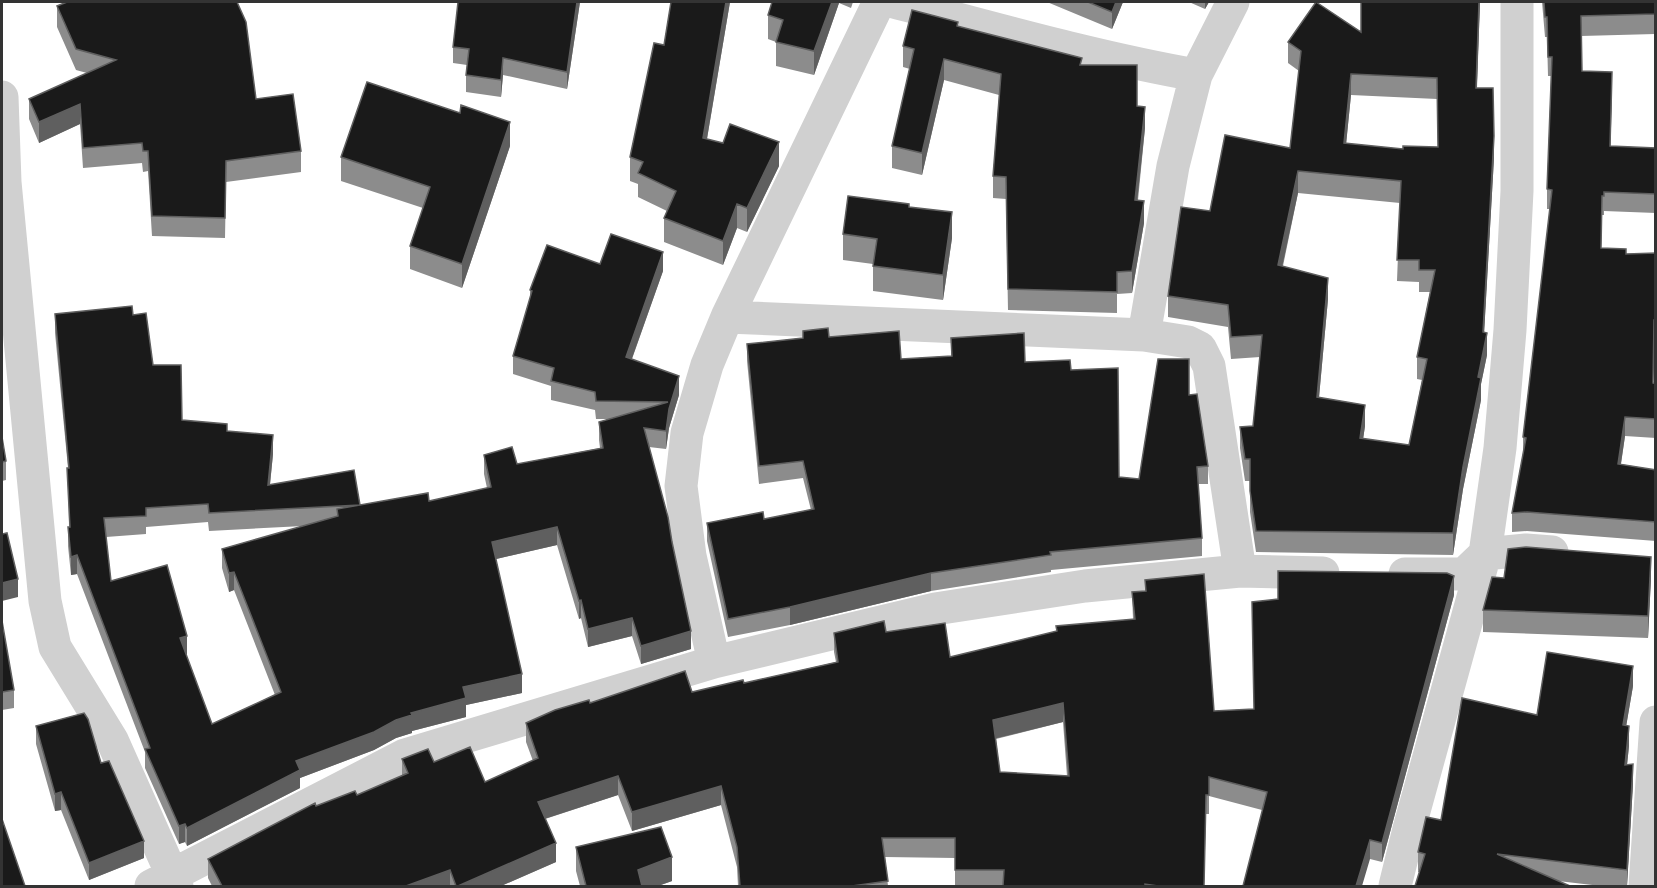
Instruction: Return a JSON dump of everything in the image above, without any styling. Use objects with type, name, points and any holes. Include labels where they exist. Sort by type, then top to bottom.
[{"type":"street","points":[[714,662],[690,556],[681,486],[687,433],[707,365],[727,316],[879,2]]},
{"type":"street","points":[[894,2],[1122,60],[1196,75]]},
{"type":"street","points":[[1144,335],[1173,166],[1196,75],[1233,2]]},
{"type":"street","points":[[1395,886],[1485,554],[1500,448],[1511,319],[1517,191],[1517,2]]},
{"type":"street","points":[[2,97],[5,182],[44,590],[55,647],[112,740],[166,883],[405,755],[714,662],[935,609],[1085,586],[1240,571],[1464,574],[1485,554],[1526,550],[1580,555]]},
{"type":"street","points":[[727,316],[1144,335],[1188,342],[1200,348],[1209,366],[1240,571]]},
{"type":"street","points":[[1645,886],[1656,722]]},
{"type":"building","points":[[67,2],[237,2],[246,22],[256,99],[293,94],[301,151],[226,161],[225,218],[152,216],[148,151],[143,151],[142,143],[83,148],[80,104],[39,122],[29,99],[116,60],[76,49],[57,6]]},
{"type":"building","points":[[458,2],[577,2],[567,72],[503,58],[501,80],[466,75],[469,49],[453,47]]},
{"type":"building","points":[[671,2],[726,2],[703,138],[723,143],[730,124],[779,142],[747,208],[737,204],[723,241],[664,218],[676,191],[638,173],[643,162],[630,157],[654,43],[664,45]]},
{"type":"building","points":[[772,2],[832,2],[814,51],[776,42],[783,20],[768,15]]},
{"type":"building","points":[[1088,2],[1116,2],[1112,12]]},
{"type":"building","points":[[1316,2],[1361,32],[1361,2],[1479,2],[1476,88],[1493,88],[1494,136],[1483,332],[1487,333],[1453,533],[1256,531],[1250,491],[1250,459],[1245,459],[1240,427],[1253,426],[1262,335],[1231,337],[1228,305],[1168,296],[1181,207],[1210,211],[1225,135],[1290,148],[1301,51],[1288,42]],"holes":[[[1351,74],[1437,78],[1438,147],[1403,146],[1403,149],[1344,143]],[[1298,171],[1401,181],[1397,260],[1419,260],[1419,270],[1435,270],[1417,357],[1427,359],[1409,445],[1360,438],[1365,405],[1317,397],[1328,278],[1278,265]]]},
{"type":"building","points":[[1544,2],[1656,2],[1656,35],[1655,14],[1581,16],[1582,71],[1612,72],[1610,146],[1656,148],[1656,194],[1604,192],[1601,248],[1626,249],[1626,254],[1656,253],[1653,383],[1656,384],[1656,419],[1625,417],[1618,464],[1656,470],[1656,522],[1527,512],[1512,513],[1526,438],[1523,437],[1552,190],[1547,189],[1552,57],[1548,57],[1547,17],[1545,17]]},
{"type":"building","points":[[912,10],[958,22],[957,26],[1082,58],[1080,65],[1137,65],[1137,106],[1145,107],[1135,200],[1144,201],[1132,271],[1117,272],[1117,292],[1008,289],[1006,177],[993,176],[1001,74],[944,59],[922,153],[892,146],[914,49],[903,46]]},
{"type":"building","points":[[367,82],[460,113],[461,105],[510,122],[462,264],[410,246],[430,187],[341,157]]},
{"type":"building","points":[[848,196],[952,212],[943,275],[873,266],[877,239],[843,234]]},
{"type":"building","points":[[611,234],[663,252],[626,357],[679,376],[669,409],[666,431],[644,428],[668,517],[691,631],[641,646],[632,618],[588,629],[557,527],[492,542],[522,674],[463,687],[466,698],[411,713],[412,715],[396,720],[374,732],[296,761],[300,770],[187,828],[185,824],[179,826],[145,749],[150,748],[77,555],[71,557],[68,527],[70,527],[67,468],[69,468],[55,314],[132,306],[133,315],[146,313],[153,365],[181,365],[182,420],[227,424],[227,431],[273,435],[268,485],[354,470],[360,505],[428,493],[429,501],[491,487],[484,455],[512,447],[517,464],[603,448],[599,422],[668,402],[596,401],[595,392],[551,381],[554,368],[513,356],[532,291],[530,290],[547,245],[600,264]],"holes":[[[208,504],[209,513],[360,505],[337,509],[338,516],[222,549],[229,573],[234,572],[281,692],[212,724],[180,638],[187,636],[167,565],[111,581],[104,518],[146,516],[146,508]]]},
{"type":"building","points":[[828,328],[829,337],[899,331],[901,359],[952,356],[951,338],[1024,333],[1025,362],[1070,360],[1071,370],[1118,368],[1119,477],[1139,479],[1158,359],[1189,359],[1189,395],[1197,394],[1208,466],[1197,467],[1202,538],[1050,552],[1051,555],[931,573],[790,607],[728,619],[707,523],[763,512],[764,519],[814,509],[803,461],[759,466],[747,344],[803,338],[803,331]]},
{"type":"building","points":[[2,437],[6,461],[2,462]]},
{"type":"building","points":[[7,533],[18,579],[2,583],[2,534]]},
{"type":"building","points":[[1526,547],[1651,557],[1648,616],[1483,610],[1492,577],[1504,578],[1508,549]]},
{"type":"building","points":[[1278,571],[1447,573],[1454,576],[1382,843],[1370,840],[1356,886],[1243,886],[1267,792],[1209,777],[1209,795],[1206,795],[1204,886],[1145,884],[1145,886],[1003,886],[1004,870],[955,870],[955,838],[882,838],[888,881],[852,886],[740,886],[737,847],[721,786],[632,812],[618,776],[538,802],[556,843],[458,886],[450,870],[406,886],[222,886],[208,859],[315,803],[316,806],[355,791],[357,795],[408,773],[402,759],[428,749],[434,762],[470,747],[485,782],[538,758],[526,723],[555,710],[589,700],[590,703],[685,671],[692,692],[838,662],[834,633],[884,621],[886,632],[945,623],[950,657],[1057,631],[1056,626],[1135,619],[1132,592],[1146,591],[1145,580],[1204,574],[1214,711],[1254,709],[1252,602],[1278,599]],"holes":[[[1063,703],[1069,776],[1000,772],[993,720]]]},
{"type":"building","points":[[2,621],[14,690],[2,692]]},
{"type":"building","points":[[1547,652],[1633,666],[1623,725],[1629,726],[1625,765],[1633,764],[1627,870],[1497,854],[1570,886],[1415,886],[1425,854],[1418,852],[1426,817],[1441,820],[1462,698],[1537,715]]},
{"type":"building","points":[[84,713],[88,719],[101,763],[109,761],[144,841],[89,863],[61,792],[55,794],[36,726]]},
{"type":"building","points":[[2,819],[25,886],[2,886]]},
{"type":"building","points":[[661,827],[672,857],[638,870],[642,886],[586,886],[576,847]]}]
